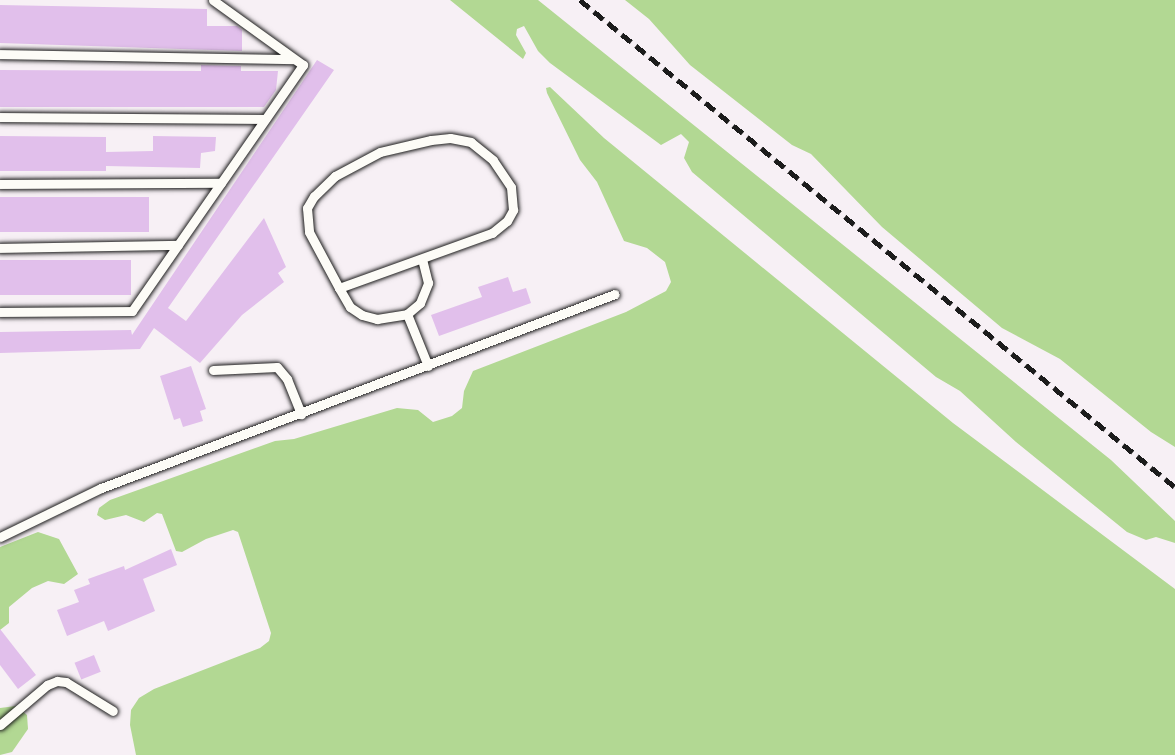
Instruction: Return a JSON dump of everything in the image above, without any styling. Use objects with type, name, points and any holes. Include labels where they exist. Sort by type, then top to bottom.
[{"type":"lane","points":[[0,312],[132,311],[303,65],[213,0]]},
{"type":"lane","points":[[0,54],[294,59]]},
{"type":"lane","points":[[0,117],[265,119]]},
{"type":"lane","points":[[339,288],[492,233],[507,221],[513,210],[511,187],[485,151],[471,142],[440,139],[380,152],[335,176],[314,196],[306,220],[339,288],[350,307],[362,315],[377,319],[407,314],[427,292],[427,271],[422,259]]},
{"type":"lane","points":[[0,184],[221,183]]},
{"type":"lane","points":[[0,248],[178,245]]},
{"type":"lane","points":[[0,537],[101,488],[615,294]]},
{"type":"lane","points":[[407,314],[428,366]]},
{"type":"lane","points":[[213,370],[277,367],[287,379],[301,414]]},
{"type":"lane","points":[[0,725],[47,685],[57,681],[66,682],[113,711]]},
{"type":"green space","points":[[450,0],[538,0],[1111,460],[1175,521],[1175,543],[1156,537],[1146,540],[1127,532],[1016,442],[960,391],[936,377],[692,172],[684,158],[689,142],[681,134],[661,145],[550,63],[538,51],[524,26],[517,29],[516,35],[526,53],[523,59]]},
{"type":"green space","points":[[625,0],[1175,0],[1175,447],[1151,432],[1060,359],[1002,328],[882,227],[811,154],[792,145],[690,65],[649,19]]},
{"type":"green space","points":[[550,87],[604,138],[953,423],[1175,589],[1175,755],[136,755],[130,725],[131,710],[139,698],[154,689],[260,648],[269,641],[271,633],[238,532],[233,530],[206,539],[182,552],[176,551],[162,514],[157,513],[144,522],[126,515],[105,520],[97,515],[99,508],[110,500],[275,441],[294,439],[397,408],[418,410],[433,422],[452,416],[462,408],[464,391],[473,371],[626,312],[666,291],[671,282],[665,262],[647,248],[624,241],[597,182],[580,160],[547,93],[546,88]]},
{"type":"green space","points":[[38,532],[59,539],[78,574],[64,584],[48,581],[32,588],[9,607],[9,623],[0,630],[0,547]]},
{"type":"green space","points":[[16,706],[27,715],[28,729],[12,752],[0,755],[0,708]]},
{"type":"building","points":[[0,5],[207,9],[207,26],[237,26],[242,30],[242,51],[0,43]]},
{"type":"building","points":[[317,60],[334,70],[168,308],[186,321],[264,218],[286,267],[278,273],[284,282],[242,315],[200,363],[154,328],[140,349],[0,353],[0,332],[131,330],[132,335]]},
{"type":"building","points":[[201,65],[241,66],[241,71],[278,71],[276,90],[264,107],[0,107],[0,70],[201,71]]},
{"type":"building","points":[[0,136],[106,137],[106,152],[153,151],[153,136],[216,137],[215,151],[201,153],[200,168],[106,166],[106,171],[0,171]]},
{"type":"building","points":[[0,197],[149,197],[149,232],[0,232]]},
{"type":"building","points":[[0,260],[131,260],[131,295],[0,295]]},
{"type":"building","points":[[508,277],[513,292],[526,288],[531,303],[439,336],[431,315],[482,297],[478,287]]},
{"type":"building","points":[[191,366],[206,409],[200,411],[203,421],[183,427],[180,418],[174,420],[160,376]]},
{"type":"building","points":[[171,549],[177,565],[143,579],[155,611],[108,631],[104,621],[67,636],[57,610],[79,602],[74,590],[90,584],[88,579],[124,566],[125,570]]},
{"type":"building","points":[[0,629],[36,675],[18,689],[0,665]]},
{"type":"building","points":[[94,655],[101,672],[81,680],[75,663]]},
{"type":"railway","points":[[580,0],[1175,487]]}]
